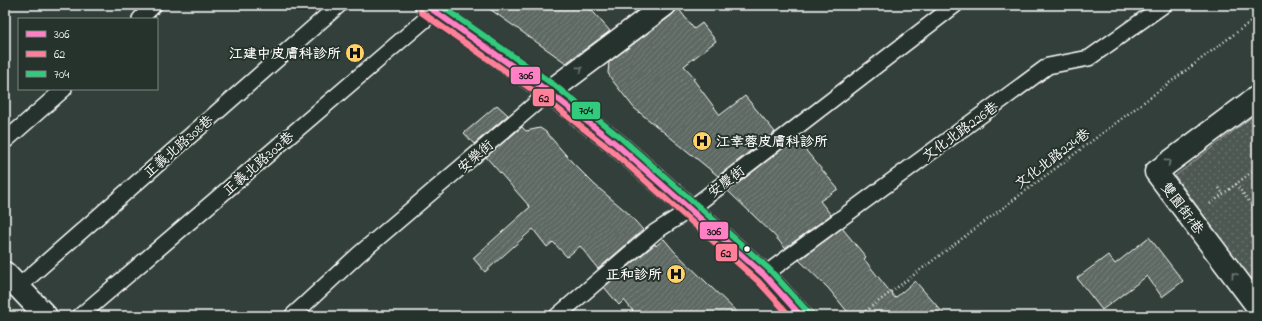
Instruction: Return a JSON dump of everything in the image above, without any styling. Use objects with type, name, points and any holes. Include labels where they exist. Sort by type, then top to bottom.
[{"type":"street","name":"安樂街","points":[[549,92],[665,5]]},
{"type":"street","points":[[434,7],[549,92],[616,144],[764,275],[801,316]]},
{"type":"street","name":"雙園街1巷","points":[[1257,97],[1156,172],[1257,306]]},
{"type":"street","points":[[12,280],[46,316]]},
{"type":"lane","points":[[141,18],[154,5]]},
{"type":"lane","name":"正義北路308巷","points":[[12,280],[339,5]]},
{"type":"lane","name":"安慶街","points":[[557,316],[655,232],[689,210],[955,5]]},
{"type":"lane","name":"文化北路226巷","points":[[764,275],[1048,66],[1089,58],[1164,5]]},
{"type":"lane","name":"正義北路302巷","points":[[80,316],[434,7]]},
{"type":"lane","points":[[5,142],[63,90]]},
{"type":"lane","name":"安樂街","points":[[292,316],[358,255],[549,92]]},
{"type":"path","name":"文化北路224巷","points":[[859,316],[1257,17]]},
{"type":"path","points":[[1191,218],[1257,168]]},
{"type":"path","points":[[1236,184],[1257,212]]},
{"type":"path","points":[[1219,188],[1223,194]]},
{"type":"path","points":[[5,312],[9,316]]},
{"type":"shaded area","points":[[1257,113],[1257,288],[1175,176]]},
{"type":"building","points":[[484,5],[587,5],[610,31],[566,63]]},
{"type":"building","points":[[678,8],[694,29],[702,23],[716,41],[684,66],[695,78],[693,79],[720,115],[745,96],[775,132],[718,176],[634,108],[608,73],[609,62],[672,15]]},
{"type":"building","points":[[497,105],[508,115],[474,144],[464,133]]},
{"type":"building","points":[[522,127],[526,131],[540,128],[546,132],[572,162],[595,185],[628,213],[643,230],[598,269],[580,246],[567,257],[553,242],[547,247],[533,229],[485,272],[473,258],[530,207],[486,157]]},
{"type":"building","points":[[798,141],[838,189],[820,201],[831,215],[785,248],[774,235],[728,191],[786,146],[788,148]]},
{"type":"building","points":[[842,228],[866,257],[864,259],[895,298],[915,281],[946,316],[851,316],[828,288],[799,260]]},
{"type":"building","points":[[1149,237],[1183,281],[1162,297],[1147,276],[1102,310],[1077,278],[1108,255],[1115,264]]},
{"type":"building","points":[[664,239],[674,251],[741,316],[637,316],[624,300],[619,305],[604,287],[655,244],[656,246]]},
{"type":"transit line","name":"306","points":[[426,5],[549,92],[616,144],[764,275],[801,316]]},
{"type":"transit line","name":"704","points":[[440,5],[554,85],[621,138],[769,269],[807,311]]},
{"type":"transit line","name":"62","points":[[421,12],[544,98],[611,150],[758,281],[790,316]]},
{"type":"place","name":"江建中皮膚科診所","points":[[355,53]]},
{"type":"place","name":"江幸蓉皮膚科診所","points":[[702,141]]},
{"type":"place","name":"正和診所","points":[[676,274]]}]
